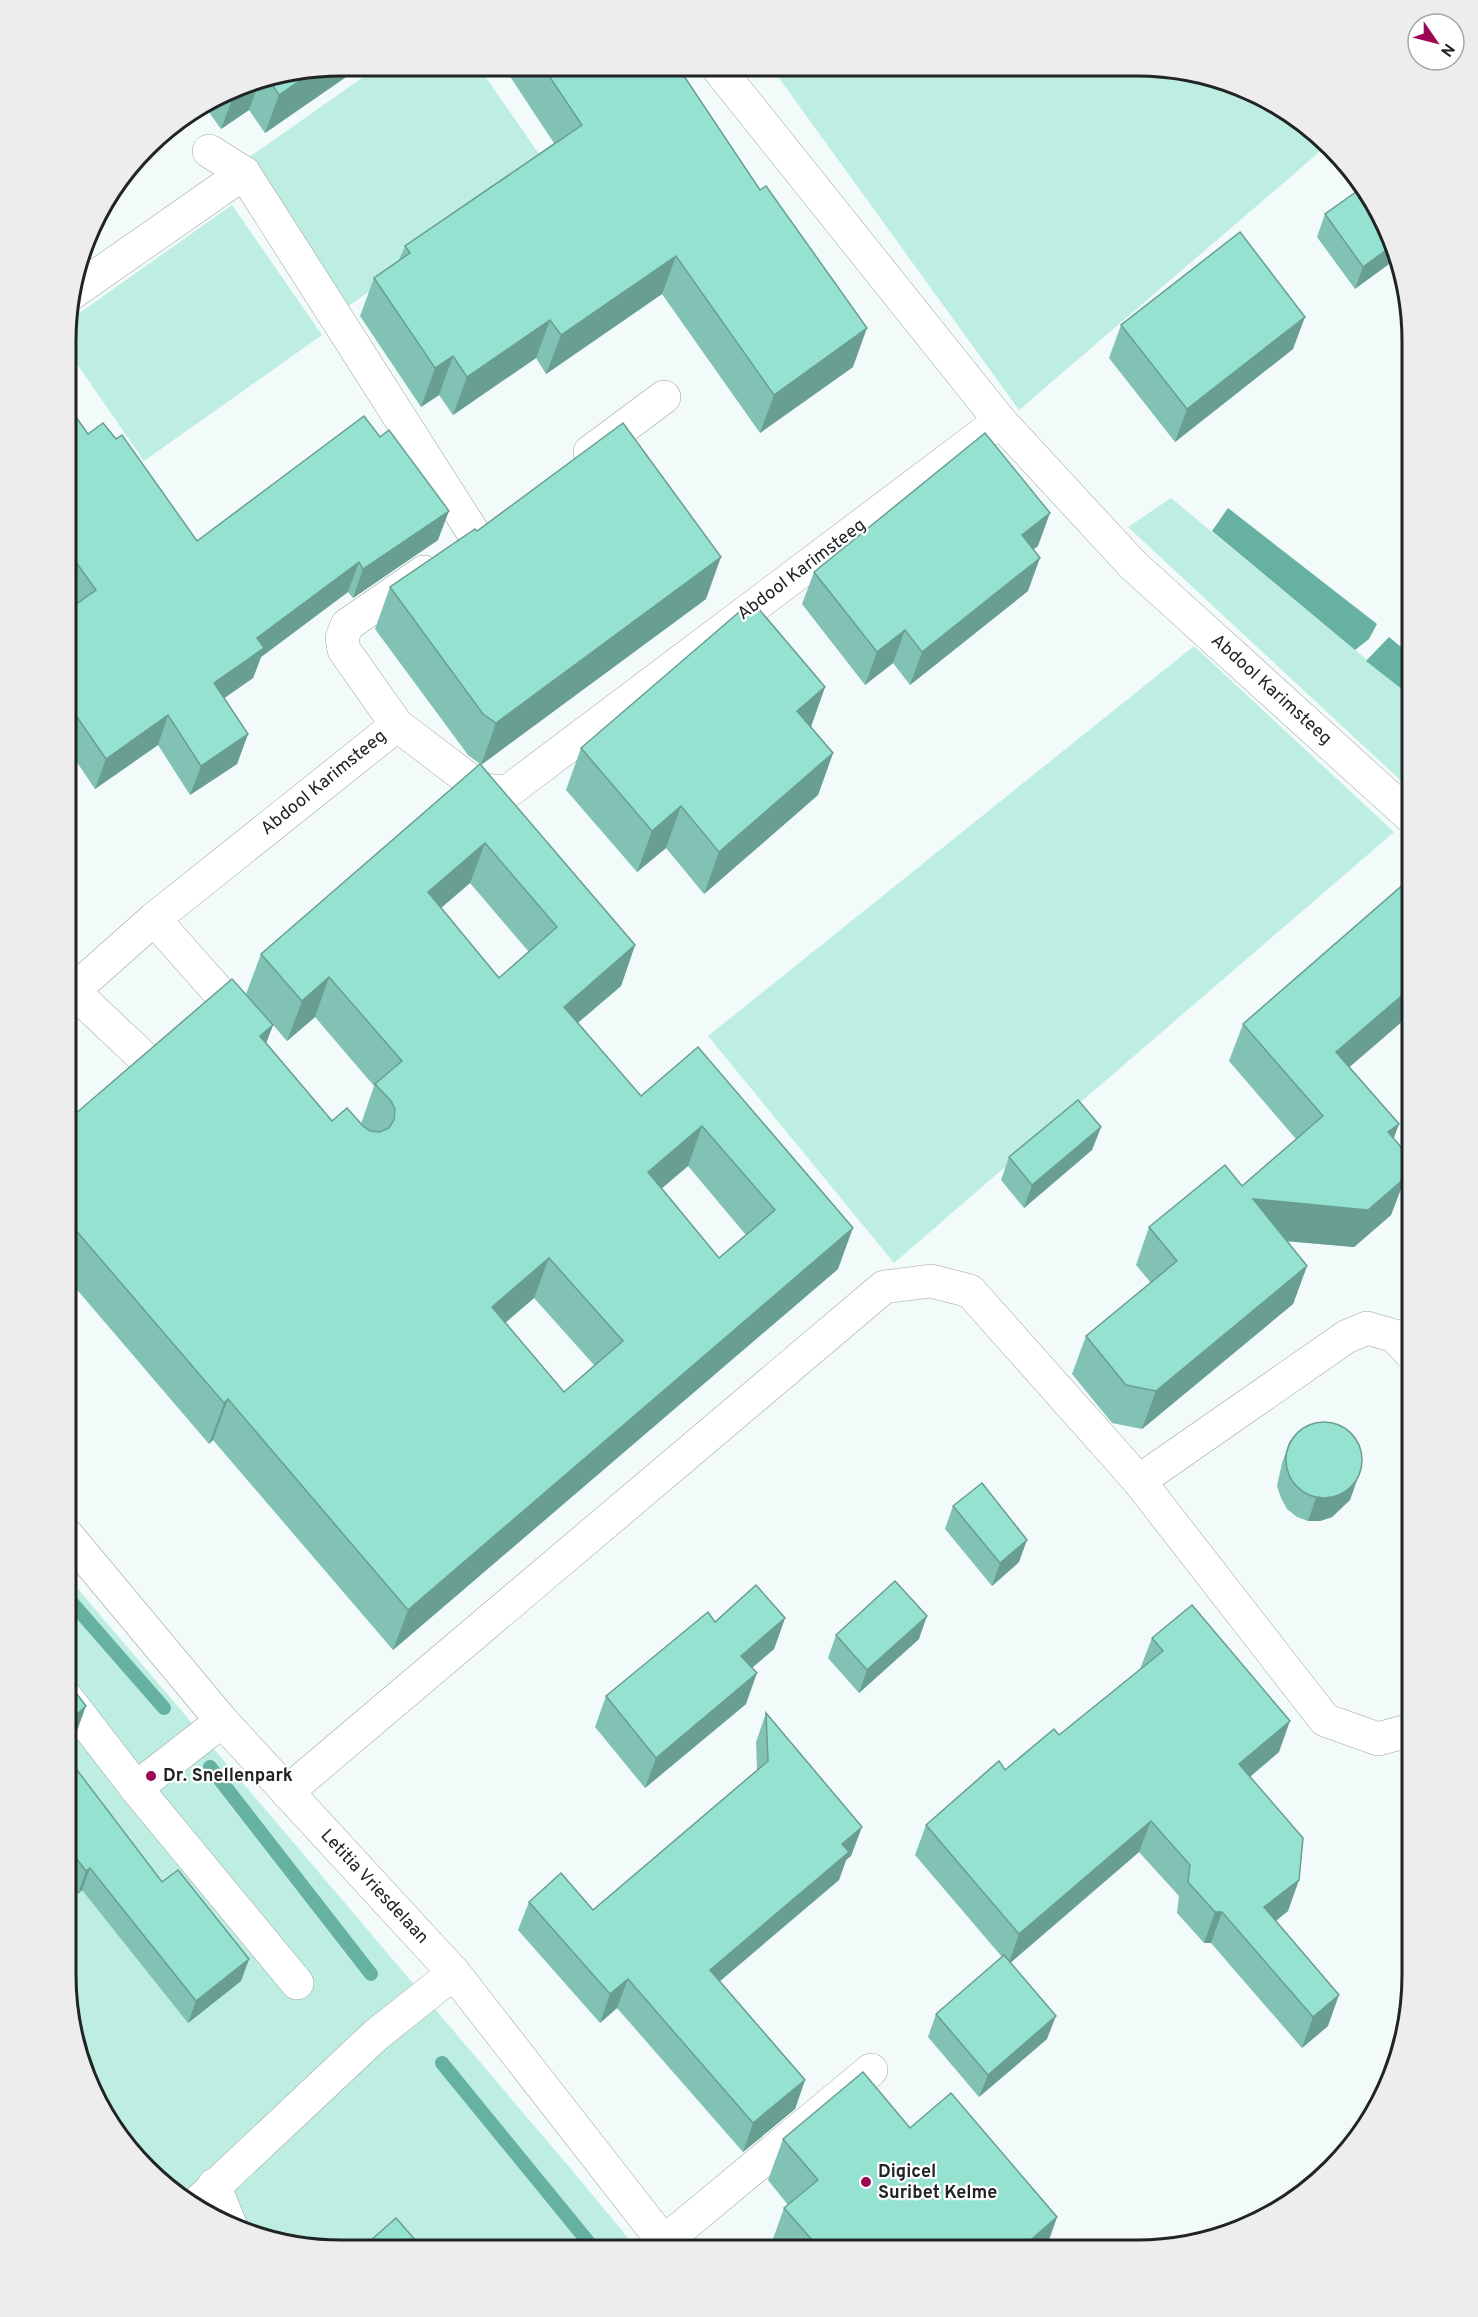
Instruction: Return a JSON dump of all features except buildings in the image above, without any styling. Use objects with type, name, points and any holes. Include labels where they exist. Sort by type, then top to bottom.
[{"type":"street","points":[[724,76],[1000,421]]},
{"type":"street","points":[[209,151],[244,173],[476,537]]},
{"type":"street","points":[[83,285],[244,173]]},
{"type":"street","points":[[570,467],[664,397]]},
{"type":"street","name":"Abdool Karimsteeg","points":[[76,985],[154,919],[397,725],[480,788],[496,792],[510,790],[1000,421],[1133,565],[1402,809]]},
{"type":"street","points":[[397,725],[344,650],[342,638],[347,625],[504,516]]},
{"type":"street","points":[[154,919],[270,1050]]},
{"type":"street","points":[[76,997],[144,1058]]},
{"type":"street","points":[[287,1792],[884,1287],[931,1281],[970,1291],[1139,1481],[1325,1720],[1378,1738],[1402,1732]]},
{"type":"street","points":[[1139,1481],[1346,1337],[1367,1328],[1395,1336],[1402,1344]]},
{"type":"street","name":"Letitia Vriesdelaan","points":[[76,1546],[222,1721],[454,1973],[662,2240]]},
{"type":"street","points":[[76,1710],[136,1788],[297,1983]]},
{"type":"street","points":[[136,1788],[222,1721]]},
{"type":"street","points":[[215,2208],[204,2195],[376,2035],[454,1973]]},
{"type":"street","points":[[674,2240],[871,2070]]},
{"type":"shaded area","points":[[365,76],[485,76],[548,167],[340,312],[238,165]]},
{"type":"shaded area","points":[[778,76],[1136,76],[1171,79],[1222,91],[1254,104],[1284,121],[1320,150],[1019,410]]},
{"type":"shaded area","points":[[232,205],[322,335],[144,461],[76,363],[78,314]]},
{"type":"shaded area","points":[[1171,498],[1402,689],[1402,782],[1128,527]]},
{"type":"shaded area","points":[[1228,508],[1377,624],[1369,639],[1355,650],[1212,531]]},
{"type":"shaded area","points":[[1389,637],[1402,648],[1402,689],[1366,661]]},
{"type":"shaded area","points":[[1194,646],[1394,832],[894,1263],[708,1036]]},
{"type":"shaded area","name":"Dr. Snellenpark","points":[[76,1587],[630,2240],[324,2240],[290,2235],[256,2226],[209,2205],[180,2186],[142,2150],[121,2123],[97,2077],[86,2044],[77,1993]]},
{"type":"waterway","points":[[76,1607],[164,1708]]},
{"type":"waterway","points":[[210,1767],[371,1974]]},
{"type":"waterway","points":[[442,2063],[587,2240]]},
{"type":"place","name":"Dr. Snellenpark","points":[[151,1776]]},
{"type":"place","name":"Digicel Suribet Kelme","points":[[866,2182]]}]
